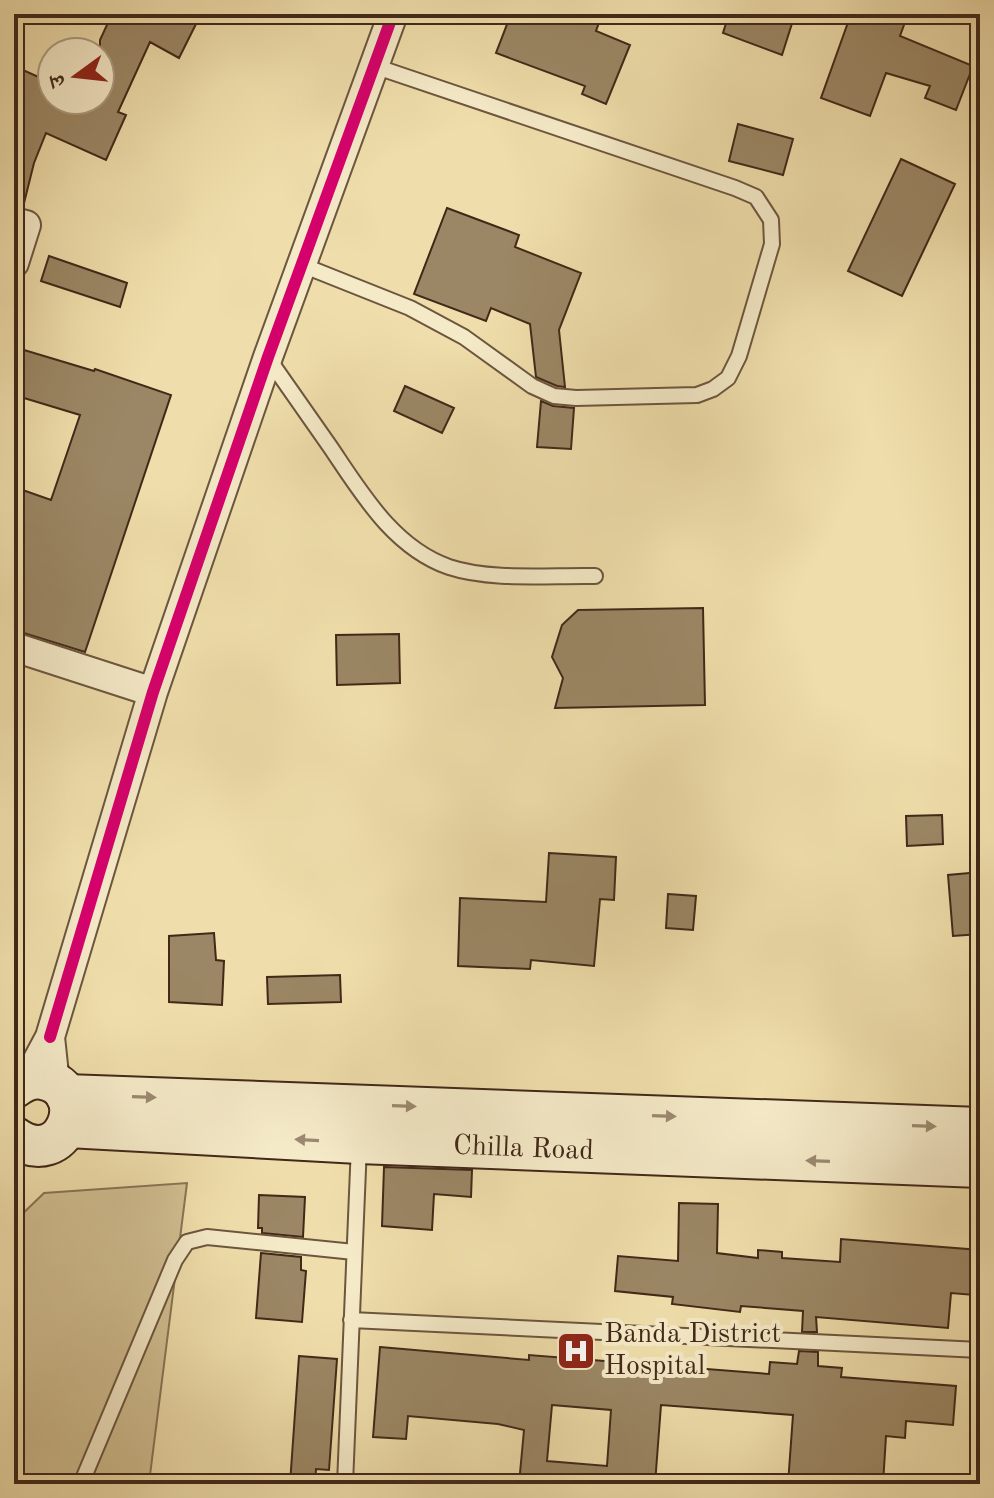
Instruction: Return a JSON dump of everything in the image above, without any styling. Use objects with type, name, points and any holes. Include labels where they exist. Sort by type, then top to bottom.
[{"type":"main road","points":[[20,1147],[53,1143],[37,1092],[360,1124],[732,1138],[980,1128]]},
{"type":"main road","points":[[732,1138],[980,1167]]},
{"type":"street","points":[[37,1092],[50,1037],[153,692],[268,357],[393,14]]},
{"type":"street","points":[[14,222],[26,225],[14,263]]},
{"type":"street","points":[[14,647],[153,692]]},
{"type":"lane","points":[[302,265],[410,308],[464,337],[532,386],[554,396],[697,395],[713,389],[728,378],[739,356],[772,244],[771,220],[756,197],[374,66]]},
{"type":"lane","points":[[268,357],[365,498],[400,538],[424,556],[450,567],[481,574],[595,576]]},
{"type":"lane","points":[[345,1484],[360,1124]]},
{"type":"lane","points":[[81,1484],[175,1260],[187,1242],[207,1237],[354,1252]]},
{"type":"lane","points":[[351,1320],[980,1350]]},
{"type":"shaded area","points":[[187,1183],[149,1483],[14,1484],[14,1222],[44,1193]]},
{"type":"building","points":[[112,14],[201,14],[179,58],[150,42],[118,112],[126,115],[106,160],[46,133],[34,163],[23,207],[14,205],[14,66],[36,76],[36,116],[116,116],[116,36],[102,36]]},
{"type":"building","points":[[511,14],[602,14],[596,31],[630,45],[606,104],[582,94],[585,86],[496,53]]},
{"type":"building","points":[[729,14],[795,14],[782,55],[723,33]]},
{"type":"building","points":[[851,14],[908,14],[900,36],[973,66],[956,110],[925,98],[930,86],[886,73],[870,116],[821,98]]},
{"type":"building","points":[[738,124],[793,139],[783,175],[729,161]]},
{"type":"building","points":[[901,159],[955,184],[902,296],[848,271]]},
{"type":"building","points":[[447,208],[519,235],[515,247],[581,273],[559,330],[565,387],[536,377],[530,324],[491,308],[486,321],[414,294]]},
{"type":"building","points":[[49,256],[127,283],[120,307],[41,281]]},
{"type":"building","points":[[14,347],[95,369],[171,395],[85,652],[14,630],[14,487],[51,500],[80,415],[14,395]]},
{"type":"building","points":[[405,386],[454,408],[442,433],[394,411]]},
{"type":"building","points":[[541,401],[553,406],[574,408],[571,449],[537,447]]},
{"type":"building","points":[[703,608],[705,705],[555,708],[563,678],[552,657],[562,625],[578,610]]},
{"type":"building","points":[[399,634],[400,683],[337,685],[336,635]]},
{"type":"building","points":[[942,815],[943,844],[907,846],[906,816]]},
{"type":"building","points":[[549,853],[616,857],[614,900],[600,899],[594,966],[531,960],[530,969],[458,966],[460,898],[546,902]]},
{"type":"building","points":[[980,872],[980,934],[953,936],[948,875]]},
{"type":"building","points":[[668,894],[696,896],[693,930],[666,928]]},
{"type":"building","points":[[214,933],[216,960],[224,961],[222,1005],[169,1002],[169,936]]},
{"type":"building","points":[[340,975],[341,1002],[268,1004],[267,977]]},
{"type":"building","points":[[384,1167],[472,1170],[471,1197],[434,1194],[432,1230],[382,1226]]},
{"type":"building","points":[[259,1195],[305,1197],[303,1237],[262,1233],[262,1228],[258,1228]]},
{"type":"building","points":[[679,1203],[718,1204],[717,1253],[758,1258],[758,1250],[782,1252],[782,1258],[840,1262],[841,1239],[980,1250],[980,1273],[976,1272],[974,1295],[951,1293],[948,1328],[816,1317],[817,1332],[802,1332],[803,1311],[741,1306],[740,1312],[672,1304],[673,1297],[615,1291],[618,1256],[678,1261]]},
{"type":"building","points":[[261,1253],[301,1257],[301,1270],[306,1271],[302,1322],[256,1318]]},
{"type":"building","points":[[380,1347],[529,1360],[529,1355],[769,1374],[770,1362],[797,1364],[799,1351],[818,1352],[818,1366],[842,1368],[841,1377],[956,1386],[953,1425],[906,1421],[905,1438],[886,1436],[883,1484],[788,1484],[793,1415],[661,1405],[655,1484],[519,1484],[524,1430],[498,1424],[408,1416],[406,1439],[373,1437]],"holes":[[[552,1405],[611,1410],[607,1466],[547,1461]]]},
{"type":"building","points":[[299,1356],[337,1359],[329,1470],[316,1469],[315,1484],[290,1484]]},
{"type":"cycle path","points":[[50,1037],[153,692],[268,357],[393,14]]},
{"type":"place","name":"Banda District Hospital","points":[[576,1351]]}]
